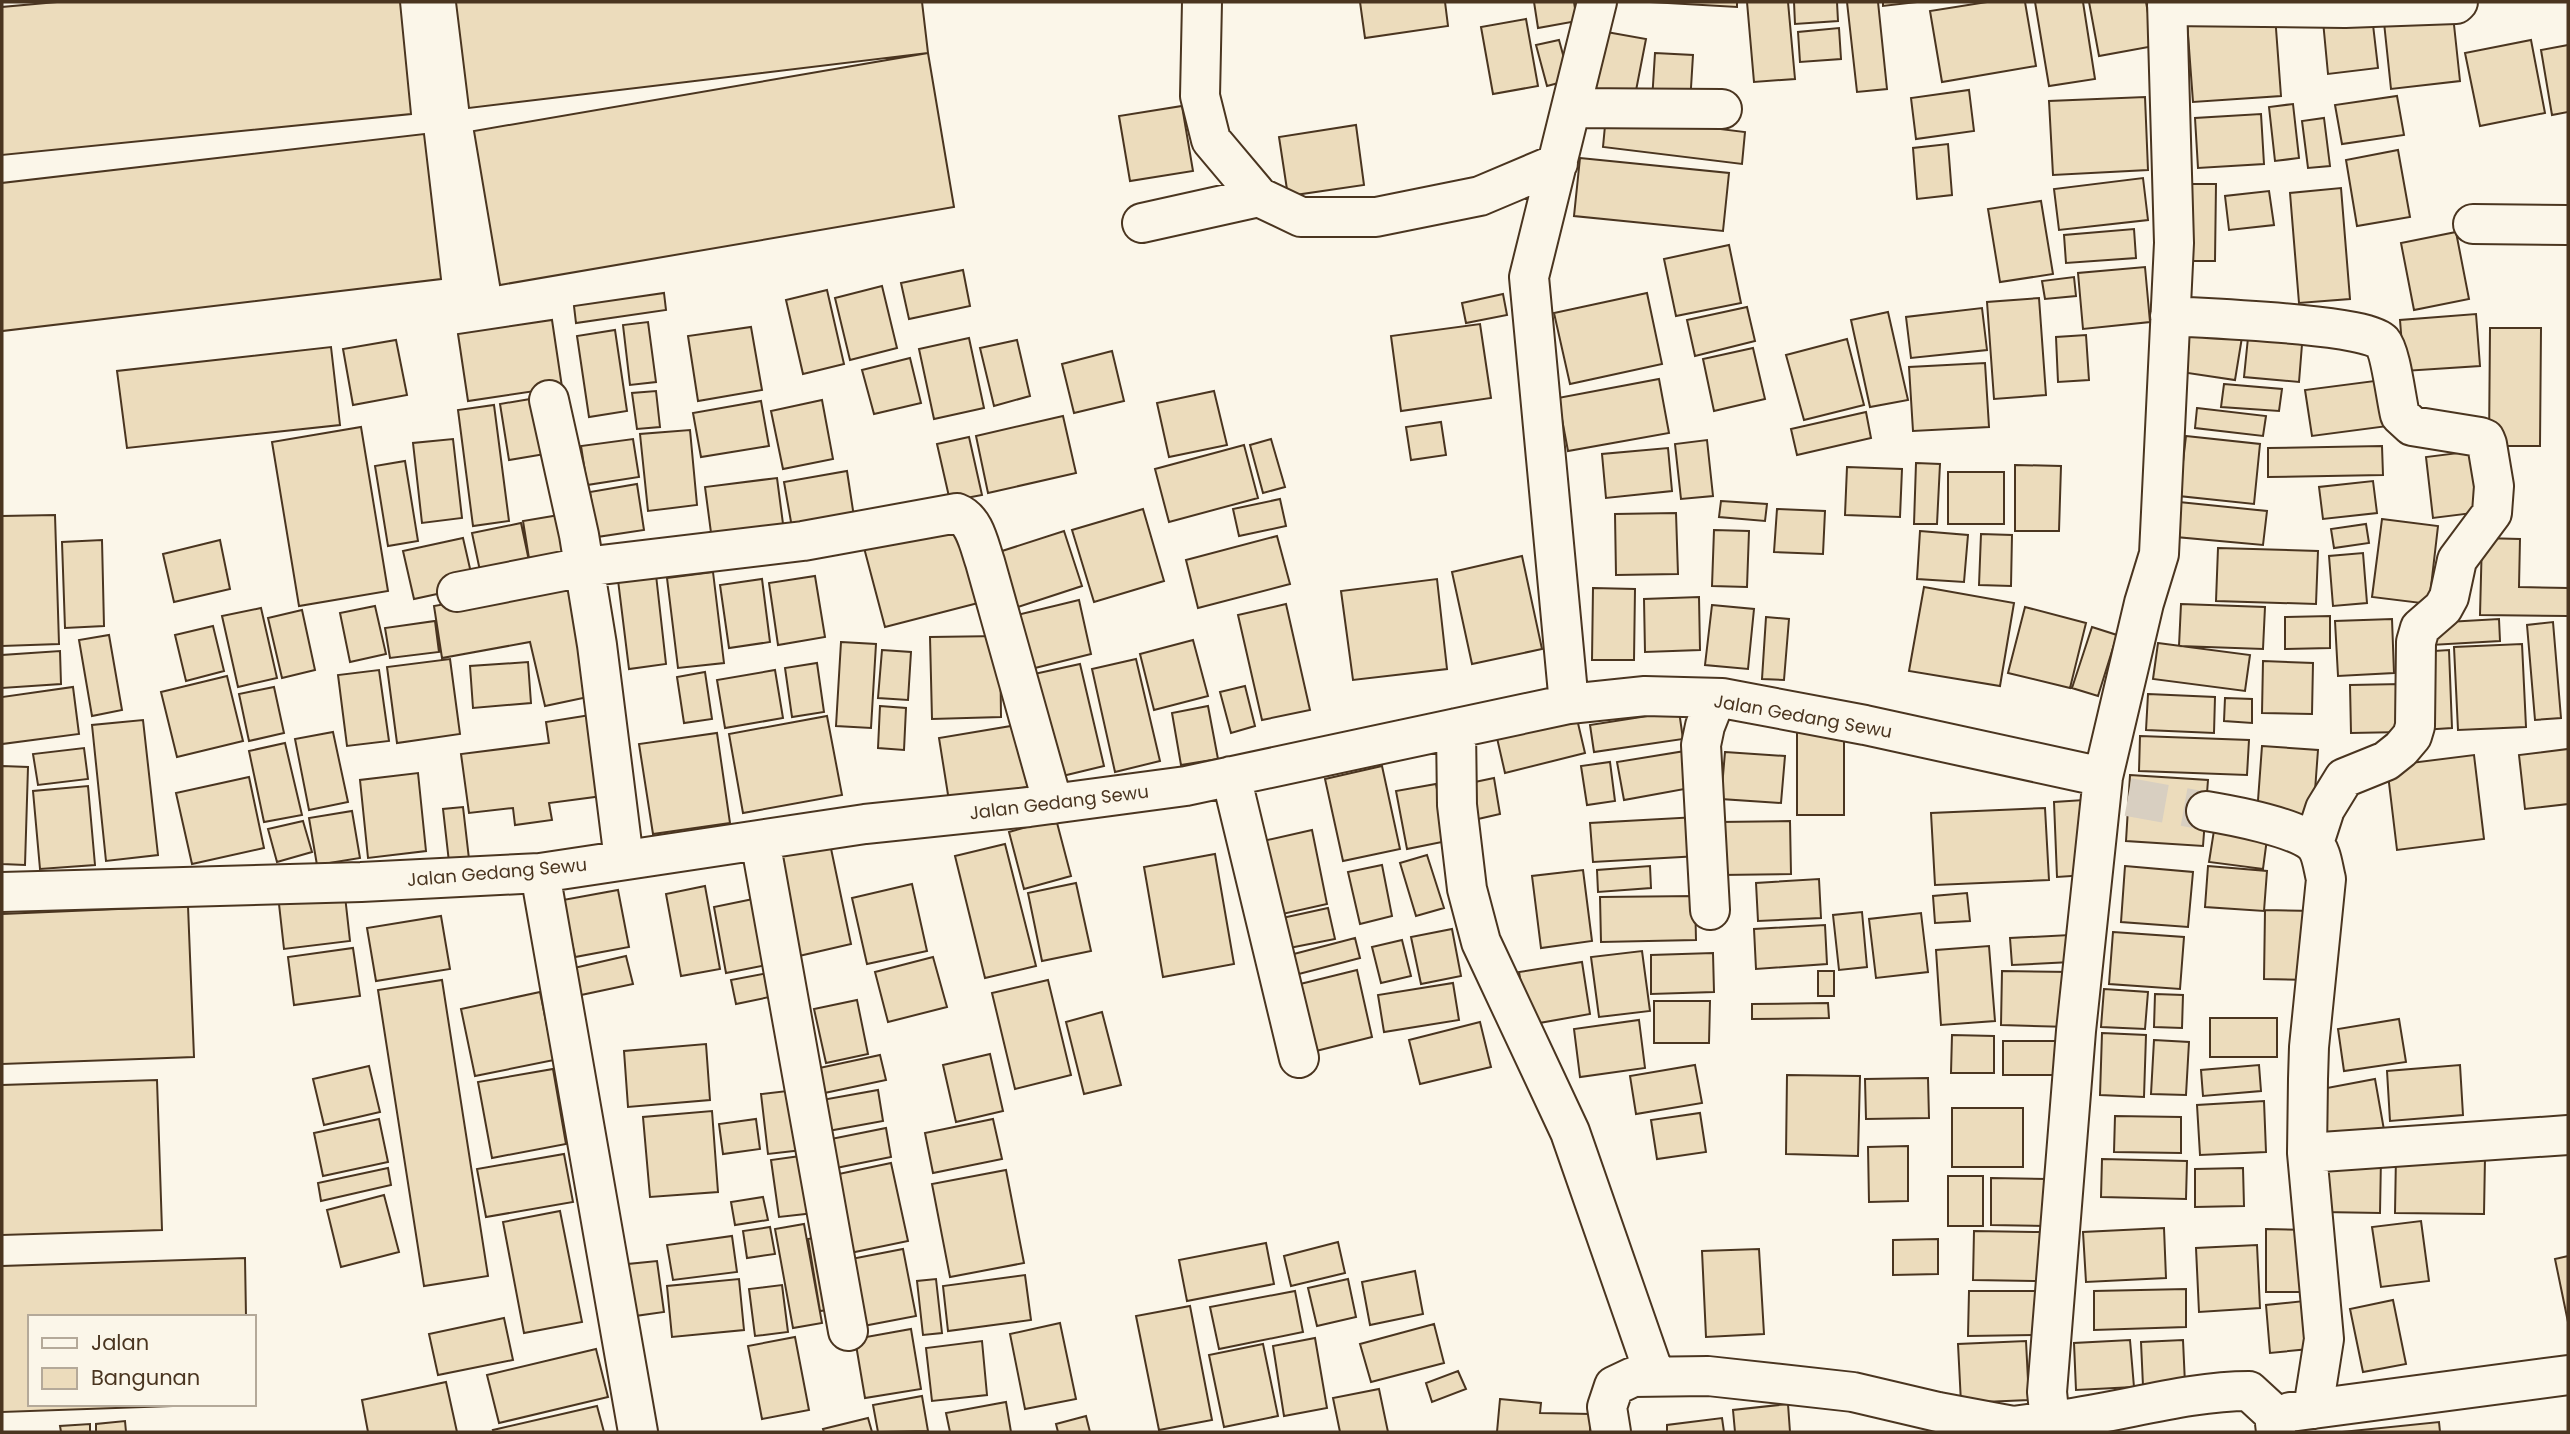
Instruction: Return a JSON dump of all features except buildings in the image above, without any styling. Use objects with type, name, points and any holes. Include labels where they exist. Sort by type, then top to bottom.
[{"type":"street","points":[[1202,2],[1200,96],[1211,140],[1259,197],[1301,217],[1376,217],[1480,196],[1558,163]]},
{"type":"street","points":[[1569,705],[1529,277],[1597,2]]},
{"type":"street","points":[[2050,1421],[2047,1392],[2074,1058],[2111,789],[2144,603],[2159,554],[2174,243],[2167,4],[2345,8],[2458,2]]},
{"type":"street","points":[[1571,108],[1722,108]]},
{"type":"street","points":[[1142,223],[1259,197]]},
{"type":"street","points":[[2473,224],[2568,225]]},
{"type":"street","points":[[2170,316],[2322,328],[2375,336],[2385,347],[2400,415],[2404,421],[2412,426],[2480,437],[2485,439],[2487,444],[2494,486],[2492,513],[2457,560],[2449,597],[2443,608],[2420,628],[2416,642],[2415,726],[2412,736],[2386,761],[2344,778],[2325,809],[2314,844]]},
{"type":"street","points":[[550,400],[597,645],[624,860]]},
{"type":"street","points":[[457,592],[584,567],[803,541],[948,513],[964,516],[970,523],[985,562],[1053,804]]},
{"type":"street","name":"Jalan Gedang Sewu","points":[[2,892],[347,883],[540,873],[865,824],[1053,804],[1186,786],[1569,705],[1645,696],[1716,698],[1865,726],[2111,789]]},
{"type":"street","points":[[1710,910],[1701,745],[1716,698]]},
{"type":"street","points":[[1456,728],[1457,804],[1461,841],[1467,889],[1481,942],[1570,1132],[1654,1377]]},
{"type":"street","points":[[1231,776],[1299,1058]]},
{"type":"street","points":[[2206,811],[2249,819],[2314,844],[2326,879],[2309,1047],[2306,1153],[2324,1339],[2313,1409]]},
{"type":"street","points":[[760,840],[848,1331]]},
{"type":"street","points":[[540,873],[638,1432]]},
{"type":"street","points":[[2306,1153],[2568,1135]]},
{"type":"street","points":[[1611,1432],[1607,1407],[1614,1386],[1633,1377],[1708,1376],[1853,1392],[2013,1426],[2091,1416],[2223,1391],[2249,1391],[2275,1423],[2313,1409],[2568,1375]]},
{"type":"tunnel","points":[[2128,797],[2206,811]]}]
